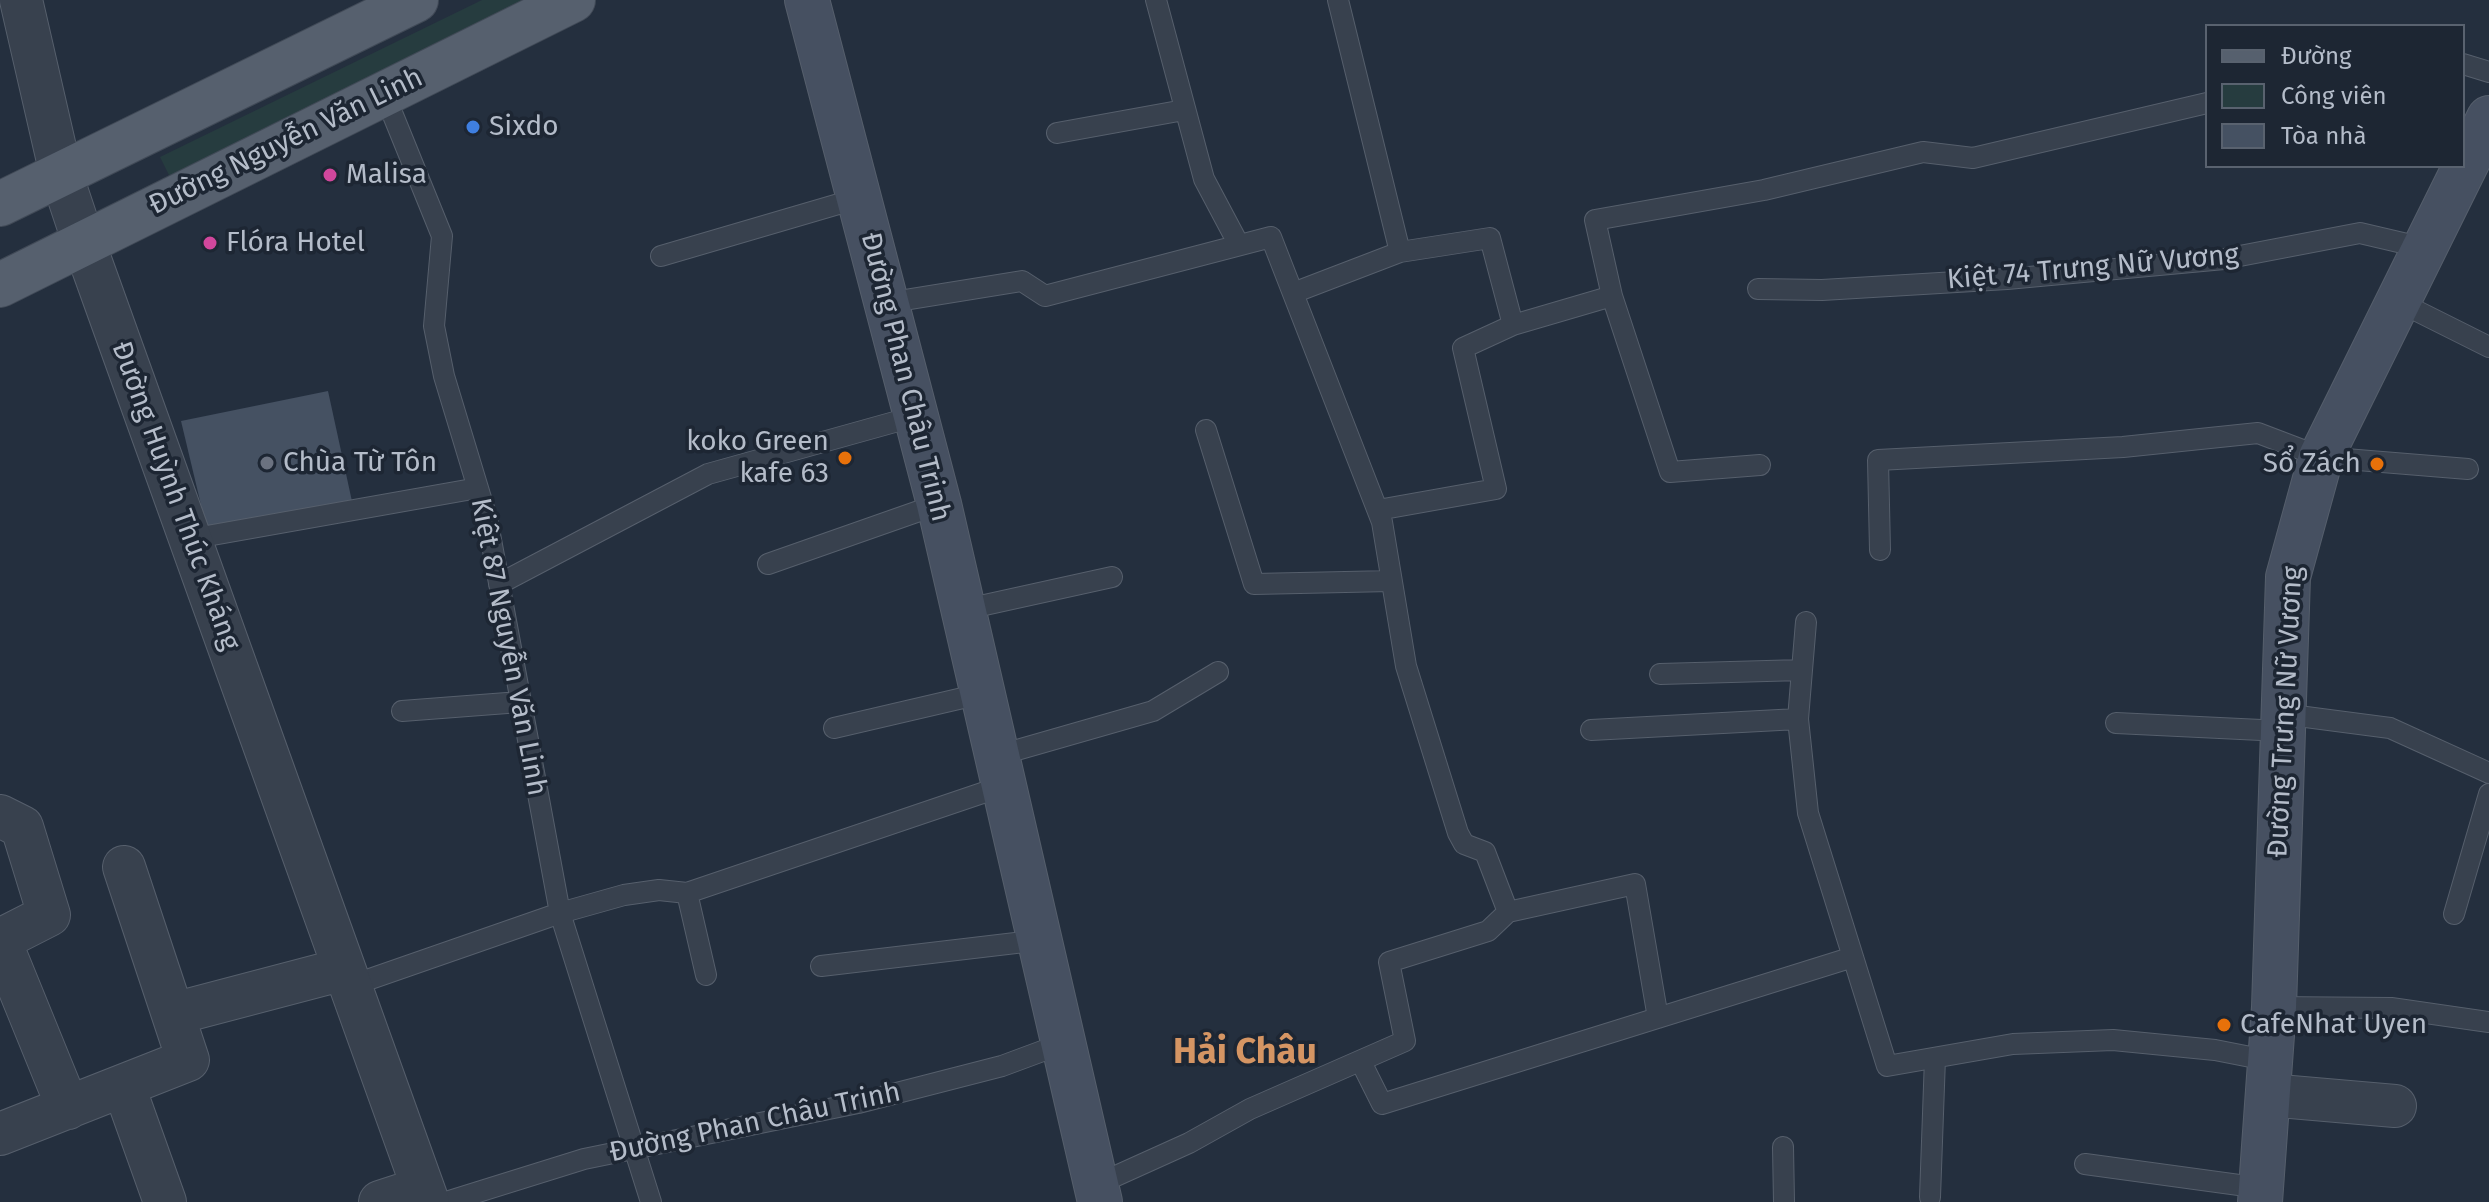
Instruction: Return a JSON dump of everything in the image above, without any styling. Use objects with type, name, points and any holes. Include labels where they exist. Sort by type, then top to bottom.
[{"type":"main road","points":[[0,204],[416,0]]},
{"type":"main road","name":"Đường Nguyễn Văn Linh","points":[[0,285],[573,0]]},
{"type":"street","name":"Đường Huỳnh Thúc Kháng","points":[[21,0],[61,174],[84,243],[347,978],[432,1197]]},
{"type":"street","name":"Đường Phan Châu Trinh","points":[[807,0],[939,504],[980,694],[1041,940],[1098,1194]]},
{"type":"street","name":"Đường Trưng Nữ Vương","points":[[2261,1195],[2274,1007],[2288,577],[2321,457],[2397,301],[2486,132]]},
{"type":"street","points":[[0,816],[22,827],[49,915],[0,941],[68,1108]]},
{"type":"street","points":[[0,1134],[188,1060],[124,867]]},
{"type":"street","points":[[173,1014],[347,978]]},
{"type":"street","points":[[2270,1078],[2395,1106]]},
{"type":"street","points":[[124,1087],[165,1202]]},
{"type":"street","points":[[380,1202],[432,1197]]},
{"type":"lane","points":[[1156,0],[1204,179],[1239,245]]},
{"type":"lane","points":[[1338,0],[1400,252]]},
{"type":"lane","points":[[2465,65],[2489,72]]},
{"type":"lane","name":"Kiệt 87 Nguyễn Văn Linh","points":[[384,93],[442,236],[434,326],[444,376],[478,488],[499,584],[560,913],[651,1202]]},
{"type":"lane","points":[[1760,465],[1670,472],[1612,296],[1595,220],[1764,190],[1923,152],[1973,158],[2205,103]]},
{"type":"lane","points":[[1057,133],[1184,110]]},
{"type":"lane","points":[[661,256],[859,198]]},
{"type":"lane","name":"Kiệt 74 Trưng Nữ Vương","points":[[1758,289],[1822,290],[2038,276],[2224,259],[2360,233],[2424,248]]},
{"type":"lane","points":[[886,303],[1022,281],[1045,296],[1271,237],[1378,510],[1406,666],[1458,833],[1464,844],[1485,852],[1508,912]]},
{"type":"lane","points":[[1293,293],[1400,252],[1490,238],[1513,325]]},
{"type":"lane","points":[[1378,510],[1496,489],[1463,348],[1513,325],[1612,296]]},
{"type":"lane","points":[[2397,301],[2489,347]]},
{"type":"lane","points":[[499,584],[708,474],[916,416]]},
{"type":"lane","points":[[1206,430],[1254,584],[1391,581]]},
{"type":"lane","points":[[1880,550],[1878,460],[2123,447],[2258,433],[2321,457],[2468,469]]},
{"type":"lane","points":[[190,539],[478,488]]},
{"type":"lane","points":[[768,564],[939,504]]},
{"type":"lane","points":[[962,610],[1112,577]]},
{"type":"lane","points":[[1806,622],[1798,719],[1808,813],[1887,1066],[2013,1044],[2113,1040],[2215,1050],[2270,1078]]},
{"type":"lane","points":[[1660,674],[1802,670]]},
{"type":"lane","points":[[347,978],[624,895],[659,890],[687,893],[1153,711],[1218,672]]},
{"type":"lane","points":[[834,728],[980,694]]},
{"type":"lane","points":[[402,711],[520,702]]},
{"type":"lane","points":[[1591,730],[1798,719]]},
{"type":"lane","points":[[2116,723],[2282,722],[2390,728],[2489,773]]},
{"type":"lane","points":[[2454,914],[2489,794]]},
{"type":"lane","name":"Đường Phan Châu Trinh","points":[[1098,1194],[1250,1109],[1405,1041],[1389,962],[1488,931],[1508,912],[1635,884],[1658,1018]]},
{"type":"lane","points":[[687,893],[706,975]]},
{"type":"lane","points":[[821,966],[1041,940]]},
{"type":"lane","points":[[1361,1062],[1382,1104],[1853,957]]},
{"type":"lane","points":[[2274,1007],[2391,1008],[2489,1022]]},
{"type":"lane","name":"Đường Phan Châu Trinh","points":[[432,1197],[584,1159],[858,1103],[1002,1066],[1064,1043]]},
{"type":"lane","points":[[1930,1197],[1935,1058]]},
{"type":"lane","points":[[1783,1147],[1784,1202]]},
{"type":"lane","points":[[2085,1164],[2261,1195]]},
{"type":"green space","points":[[482,0],[537,0],[173,183],[160,157]]},
{"type":"building","name":"Chùa Từ Tôn","points":[[328,391],[353,506],[207,530],[181,421]]},
{"type":"place","name":"Sixdo","points":[[473,127]]},
{"type":"place","name":"Malisa","points":[[330,175]]},
{"type":"place","name":"Flóra Hotel","points":[[210,243]]},
{"type":"place","name":"koko Green kafe 63","points":[[845,458]]},
{"type":"place","name":"Chùa Từ Tôn","points":[[267,463]]},
{"type":"place","name":"Sổ Zách","points":[[2377,464]]},
{"type":"place","name":"CafeNhat Uyen","points":[[2224,1025]]},
{"type":"district","name":"Hải Châu","points":[[1245,1053]]}]
